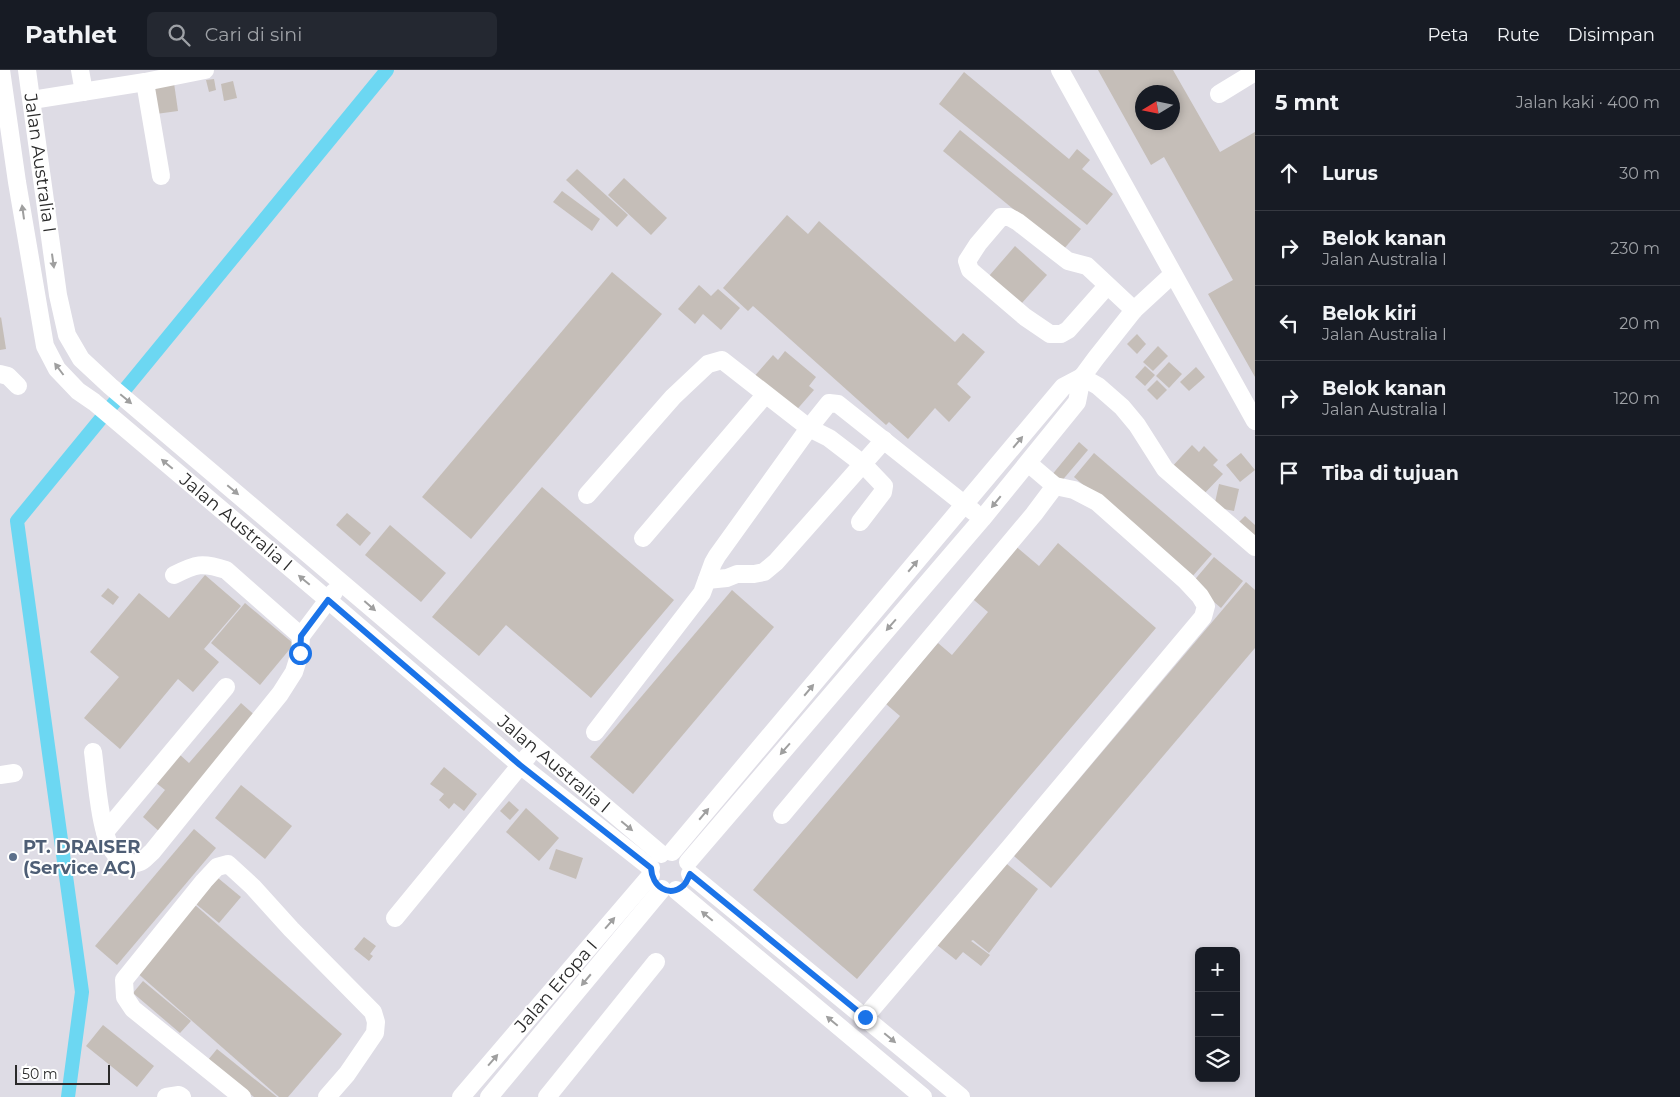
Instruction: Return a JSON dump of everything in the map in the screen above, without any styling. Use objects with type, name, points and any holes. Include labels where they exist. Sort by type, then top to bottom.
[{"type":"lane","name":"Jalan Australia I","points":[[1,70],[6,148],[45,346],[57,369],[78,391],[126,429],[520,765],[662,872]]},
{"type":"lane","name":"Jalan Australia I","points":[[27,70],[58,295],[67,335],[81,359],[110,386],[342,582],[535,749],[662,872],[923,1097]]},
{"type":"lane","points":[[80,70],[84,92]]},
{"type":"lane","points":[[32,100],[145,82],[205,70]]},
{"type":"lane","points":[[1060,70],[1255,421]]},
{"type":"lane","points":[[1219,94],[1255,72]]},
{"type":"lane","points":[[145,82],[161,176]]},
{"type":"lane","points":[[6,148],[37,144]]},
{"type":"lane","points":[[1107,286],[1068,330],[1061,334],[1050,334],[1025,317],[970,270],[968,261],[978,244],[1001,217],[1009,218],[1018,222],[1068,261],[1087,266],[1134,310]]},
{"type":"lane","points":[[1082,377],[1077,402],[982,519],[689,868],[685,884],[662,872],[1063,388],[1082,377],[1134,310],[1173,274]]},
{"type":"lane","points":[[587,495],[673,397],[708,364],[722,360],[809,428],[829,438],[863,464],[884,486],[883,492],[860,522]]},
{"type":"lane","points":[[0,374],[8,376],[18,386]]},
{"type":"lane","points":[[1082,377],[1098,386],[1122,407],[1137,425],[1165,469],[1255,548]]},
{"type":"lane","points":[[643,538],[765,395]]},
{"type":"lane","points":[[595,732],[702,593],[717,556],[829,403],[838,404],[982,519]]},
{"type":"lane","points":[[707,580],[727,578],[737,574],[764,572],[776,562],[884,440]]},
{"type":"lane","points":[[865,1017],[1203,617],[1206,606],[1200,596],[1186,581],[1097,502],[1074,490],[1055,486],[1028,462]]},
{"type":"lane","points":[[782,815],[1034,514],[1055,486]]},
{"type":"lane","points":[[174,575],[194,566],[210,565],[226,570],[301,636]]},
{"type":"lane","points":[[93,752],[105,832],[112,851],[123,860],[133,864],[142,862],[280,694],[294,672],[300,653],[301,636],[342,582]]},
{"type":"lane","points":[[105,832],[226,687]]},
{"type":"lane","points":[[395,918],[535,749]]},
{"type":"lane","name":"Jalan Australia I","points":[[662,872],[681,855],[689,868],[961,1097]]},
{"type":"lane","points":[[242,1097],[133,1009],[125,997],[124,988],[124,980],[204,881],[217,866],[228,864],[253,887],[291,929],[373,1012],[376,1022],[375,1033],[347,1074],[327,1097]]},
{"type":"lane","name":"Jalan Eropa I","points":[[461,1097],[662,872]]},
{"type":"lane","name":"Jalan Eropa I","points":[[489,1097],[662,872]]},
{"type":"lane","points":[[547,1097],[656,962]]},
{"type":"lane","points":[[166,1097],[179,1095],[182,1097]]},
{"type":"shaded area","points":[[0,70],[1255,70],[1255,1097],[0,1097]]},
{"type":"building","points":[[1098,70],[1173,70],[1220,152],[1255,132],[1255,377],[1208,294],[1233,280],[1164,157],[1151,165]]},
{"type":"building","points":[[964,72],[1069,159],[1077,149],[1090,160],[1082,169],[1113,194],[1087,225],[939,104]]},
{"type":"building","points":[[214,79],[216,90],[209,92],[206,80]]},
{"type":"building","points":[[233,81],[237,98],[224,101],[221,84]]},
{"type":"building","points":[[174,83],[178,111],[156,114],[151,86]]},
{"type":"building","points":[[960,130],[1081,229],[1063,250],[943,151]]},
{"type":"building","points":[[577,169],[628,215],[617,227],[566,180]]},
{"type":"building","points":[[624,178],[667,218],[651,235],[608,195]]},
{"type":"building","points":[[562,191],[600,219],[592,231],[553,202]]},
{"type":"building","points":[[787,215],[808,234],[819,221],[955,342],[963,333],[985,352],[957,384],[971,397],[949,422],[935,408],[908,439],[889,422],[886,425],[753,306],[748,311],[723,288]]},
{"type":"building","points":[[1015,246],[1047,275],[1021,304],[989,276]]},
{"type":"building","points":[[612,272],[662,314],[471,539],[422,497]]},
{"type":"building","points":[[699,285],[711,296],[718,289],[740,308],[721,330],[703,314],[695,324],[678,309]]},
{"type":"building","points":[[0,318],[6,349],[0,350]]},
{"type":"building","points":[[1137,334],[1146,344],[1137,354],[1127,344]]},
{"type":"building","points":[[1158,346],[1168,356],[1153,371],[1143,362]]},
{"type":"building","points":[[785,351],[816,377],[809,386],[814,390],[793,414],[752,379],[773,355],[778,360]]},
{"type":"building","points":[[1169,362],[1182,374],[1169,388],[1156,376]]},
{"type":"building","points":[[1145,366],[1155,375],[1145,386],[1135,377]]},
{"type":"building","points":[[1196,367],[1205,377],[1189,391],[1180,382]]},
{"type":"building","points":[[1157,380],[1167,390],[1157,400],[1147,390]]},
{"type":"building","points":[[1079,442],[1088,450],[1060,483],[1051,476]]},
{"type":"building","points":[[1192,445],[1199,452],[1204,446],[1218,460],[1213,465],[1223,474],[1201,497],[1170,469]]},
{"type":"building","points":[[1094,453],[1212,554],[1191,578],[1074,477]]},
{"type":"building","points":[[1241,453],[1255,470],[1240,482],[1226,465]]},
{"type":"building","points":[[1219,484],[1239,489],[1234,511],[1214,507]]},
{"type":"building","points":[[542,487],[674,600],[591,698],[506,625],[479,656],[432,617]]},
{"type":"building","points":[[347,513],[371,533],[360,546],[336,525]]},
{"type":"building","points":[[1245,516],[1255,525],[1255,540],[1234,527]]},
{"type":"building","points":[[390,525],[446,573],[421,602],[365,555]]},
{"type":"building","points":[[1012,543],[1039,566],[1058,543],[1156,628],[857,979],[753,890],[900,716],[886,704],[938,643],[952,655],[988,612],[968,595]]},
{"type":"building","points":[[1214,557],[1243,581],[1221,608],[1192,583]]},
{"type":"building","points":[[205,575],[241,606],[204,649],[219,662],[193,692],[178,679],[120,749],[84,718],[119,677],[90,652],[139,593],[169,618]]},
{"type":"building","points":[[1246,582],[1255,590],[1255,648],[1051,888],[1014,856]]},
{"type":"building","points":[[108,588],[119,597],[113,605],[101,596]]},
{"type":"building","points":[[732,590],[774,627],[633,794],[590,757]]},
{"type":"building","points":[[245,603],[294,644],[260,685],[211,643]]},
{"type":"building","points":[[241,703],[259,719],[161,833],[143,817],[165,790],[155,782],[179,754],[189,763]]},
{"type":"building","points":[[444,767],[477,794],[464,811],[454,803],[449,809],[439,800],[444,794],[430,784]]},
{"type":"building","points":[[241,785],[292,826],[265,859],[215,818]]},
{"type":"building","points":[[509,801],[519,810],[510,820],[500,811]]},
{"type":"building","points":[[526,808],[559,838],[539,861],[506,832]]},
{"type":"building","points":[[194,829],[216,848],[117,965],[95,946]]},
{"type":"building","points":[[556,849],[583,858],[576,879],[549,869]]},
{"type":"building","points":[[1002,860],[1038,889],[989,953],[973,940],[971,941],[990,955],[981,966],[963,952],[956,960],[937,945]]},
{"type":"building","points":[[218,878],[241,897],[219,923],[196,904]]},
{"type":"building","points":[[194,904],[342,1034],[288,1097],[279,1097],[135,971]]},
{"type":"building","points":[[364,937],[376,946],[370,954],[373,956],[369,961],[354,949]]},
{"type":"building","points":[[143,981],[191,1021],[180,1033],[133,993]]},
{"type":"building","points":[[103,1025],[154,1066],[137,1087],[86,1046]]},
{"type":"building","points":[[217,1049],[277,1097],[254,1097],[208,1060]]},
{"type":"waterway","points":[[68,1097],[82,992],[17,521],[387,70]]},
{"type":"place","name":"PT. DRAISER (Service AC)","points":[[13,857]]},
{"type":"route","points":[[300,653],[301,636],[328,600],[520,765],[651,868],[651,875],[655,883],[662,889],[676,890],[685,884],[690,874],[865,1017]]}]
